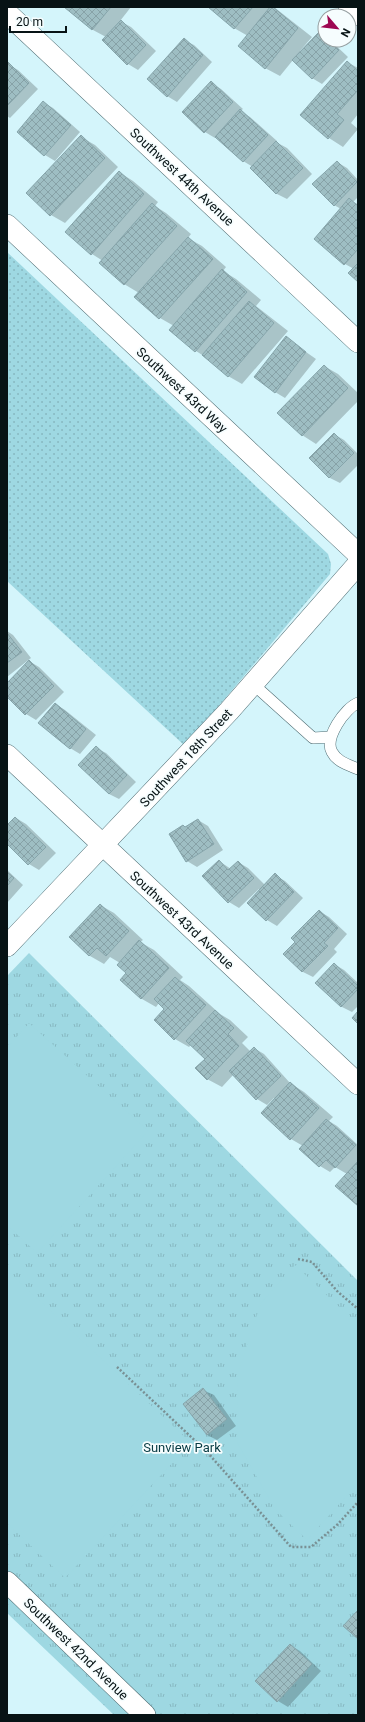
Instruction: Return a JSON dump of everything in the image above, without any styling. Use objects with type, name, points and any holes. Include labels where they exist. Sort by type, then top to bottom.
[{"type":"street","points":[[349,7],[358,15]]},
{"type":"street","name":"Southwest 44th Avenue","points":[[7,13],[358,342]]},
{"type":"street","name":"Southwest 43rd Way","points":[[7,225],[358,554]]},
{"type":"street","name":"Southwest 18th Street","points":[[7,946],[103,846],[253,684],[358,564]]},
{"type":"street","name":"Southwest 43rd Avenue","points":[[7,755],[358,1084]]},
{"type":"street","name":"Southwest 42nd Avenue","points":[[7,1582],[146,1715]]},
{"type":"lane","points":[[253,684],[313,738],[330,737]]},
{"type":"lane","points":[[358,703],[340,719],[330,737],[331,751],[339,761],[358,769]]},
{"type":"path","points":[[298,1259],[312,1262],[338,1292],[358,1309]]},
{"type":"path","points":[[116,1367],[208,1452],[291,1547],[311,1547],[338,1524],[358,1502]]},
{"type":"green space","points":[[7,252],[328,554],[331,564],[330,574],[185,746],[7,581]]},
{"type":"green space","name":"Sunview Park","points":[[29,953],[358,1281],[358,1715],[114,1715],[7,1613],[7,976]]},
{"type":"green space","points":[[29,1023],[148,1131],[37,1253],[7,1225],[7,1048]]},
{"type":"green space","points":[[295,1265],[358,1325],[358,1483],[307,1540],[275,1509],[238,1444],[237,1375],[261,1303]]},
{"type":"green space","points":[[7,1270],[191,1443],[65,1578],[7,1523]]},
{"type":"building","points":[[64,7],[111,7],[92,30]]},
{"type":"building","points":[[208,7],[253,7],[234,29]]},
{"type":"building","points":[[270,7],[273,7],[298,28],[265,69],[238,46]]},
{"type":"building","points":[[121,20],[146,45],[127,65],[102,40]]},
{"type":"building","points":[[317,34],[317,48],[337,48],[339,50],[312,79],[292,60]]},
{"type":"building","points":[[184,38],[203,55],[167,97],[147,79]]},
{"type":"building","points":[[347,61],[358,71],[358,90],[337,114],[344,120],[328,139],[300,115]]},
{"type":"building","points":[[8,62],[29,83],[7,106],[7,64]]},
{"type":"building","points":[[211,81],[233,102],[204,133],[182,112]]},
{"type":"building","points":[[43,101],[71,125],[44,156],[17,132]]},
{"type":"building","points":[[240,109],[268,135],[243,162],[215,137]]},
{"type":"building","points":[[81,135],[105,158],[50,216],[26,193]]},
{"type":"building","points":[[276,141],[303,168],[276,194],[250,168]]},
{"type":"building","points":[[337,161],[357,182],[334,206],[312,184]]},
{"type":"building","points":[[119,171],[144,194],[91,255],[65,232]]},
{"type":"building","points":[[349,198],[358,206],[358,249],[344,265],[314,239]]},
{"type":"building","points":[[152,203],[177,226],[124,285],[99,263]]},
{"type":"building","points":[[188,237],[213,259],[159,319],[134,297]]},
{"type":"building","points":[[358,263],[358,282],[348,273]]},
{"type":"building","points":[[222,269],[247,292],[195,352],[169,330]]},
{"type":"building","points":[[249,301],[274,323],[228,377],[202,355]]},
{"type":"building","points":[[286,336],[306,352],[275,393],[254,377]]},
{"type":"building","points":[[324,365],[348,388],[302,436],[277,413]]},
{"type":"building","points":[[334,433],[354,453],[329,478],[309,458]]},
{"type":"building","points":[[7,633],[22,652],[7,663]]},
{"type":"building","points":[[29,660],[54,686],[25,715],[7,697],[7,683]]},
{"type":"building","points":[[55,703],[86,729],[70,749],[38,723]]},
{"type":"building","points":[[96,746],[127,775],[109,794],[78,765]]},
{"type":"building","points":[[15,817],[46,847],[28,865],[7,844],[7,825]]},
{"type":"building","points":[[198,819],[214,844],[186,862],[169,834],[183,825],[185,827]]},
{"type":"building","points":[[219,860],[228,870],[238,861],[254,878],[228,903],[202,876]]},
{"type":"building","points":[[7,872],[14,878],[7,886]]},
{"type":"building","points":[[275,873],[294,892],[266,921],[247,903]]},
{"type":"building","points":[[100,904],[129,931],[106,956],[97,948],[89,956],[69,937]]},
{"type":"building","points":[[319,910],[338,928],[324,943],[328,946],[302,972],[283,954],[295,942],[291,938]]},
{"type":"building","points":[[139,940],[169,968],[141,999],[120,980],[126,973],[117,965]]},
{"type":"building","points":[[334,963],[358,986],[358,989],[341,1007],[315,983]]},
{"type":"building","points":[[175,977],[206,1005],[174,1040],[154,1020],[164,1009],[154,999]]},
{"type":"building","points":[[215,1010],[234,1028],[228,1034],[239,1046],[207,1080],[195,1068],[205,1059],[186,1041]]},
{"type":"building","points":[[358,1011],[358,1024],[352,1018]]},
{"type":"building","points":[[254,1047],[281,1076],[256,1100],[229,1071]]},
{"type":"building","points":[[290,1082],[319,1108],[290,1140],[261,1113]]},
{"type":"building","points":[[326,1119],[356,1145],[335,1168],[326,1160],[319,1167],[299,1149]]},
{"type":"building","points":[[358,1161],[358,1206],[335,1186]]},
{"type":"building","points":[[203,1388],[227,1419],[207,1435],[183,1404]]},
{"type":"building","points":[[358,1610],[358,1639],[343,1626]]},
{"type":"building","points":[[290,1644],[312,1664],[277,1702],[255,1681]]}]
